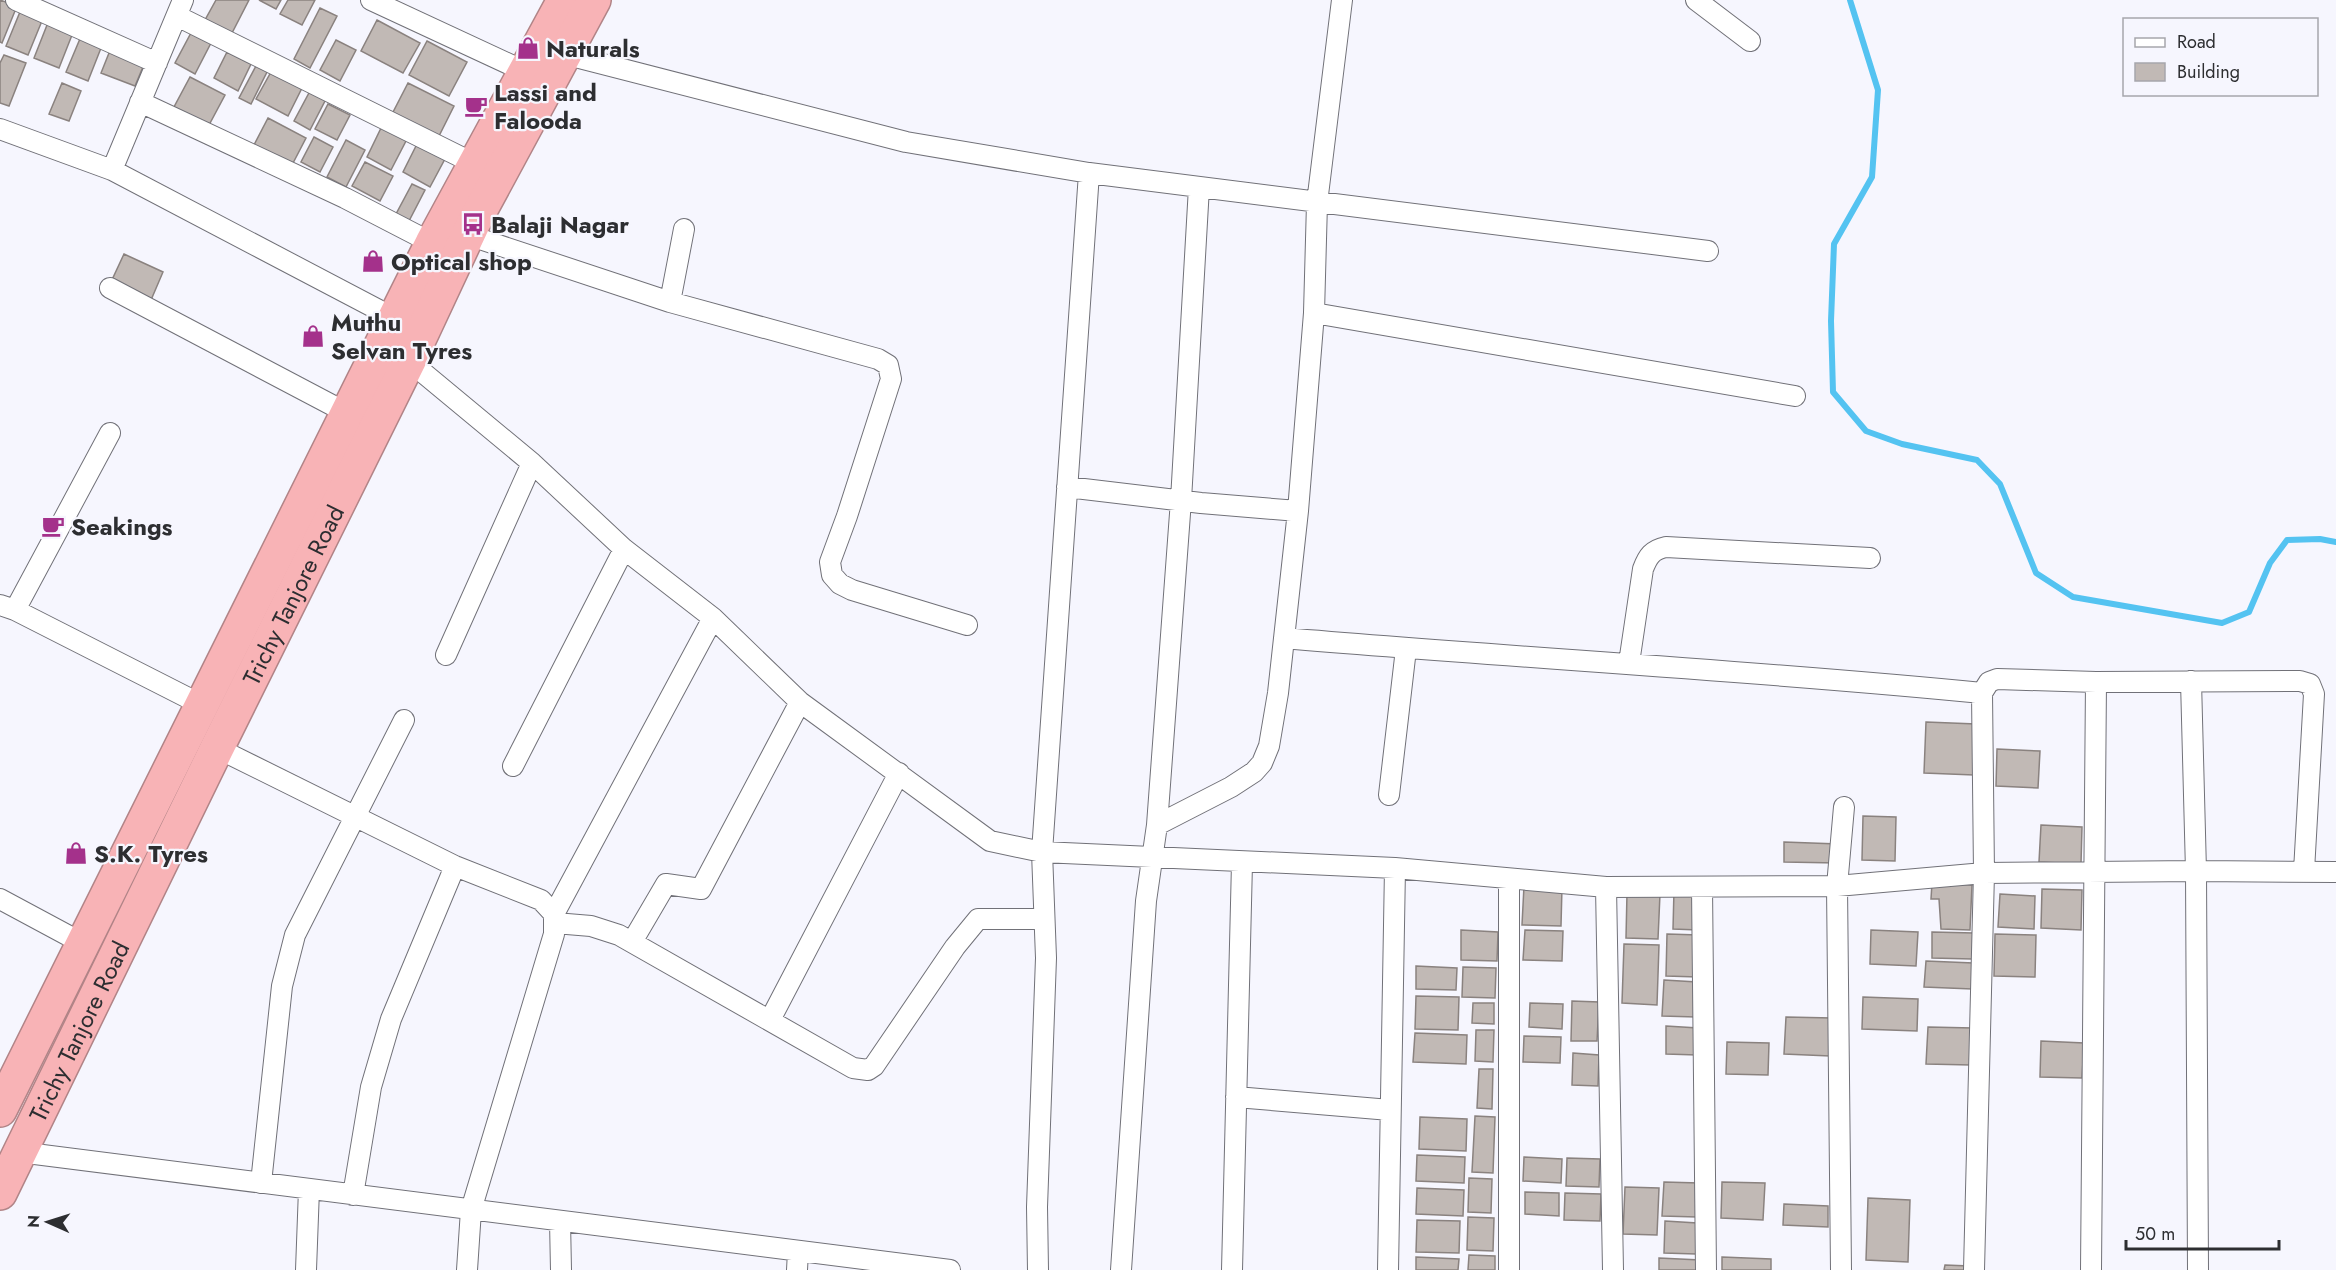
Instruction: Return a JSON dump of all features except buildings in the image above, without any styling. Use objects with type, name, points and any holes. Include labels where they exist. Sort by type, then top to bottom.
[{"type":"highway","name":"Trichy Tanjore Road","points":[[0,1110],[432,243],[564,0]]},
{"type":"highway","name":"Trichy Tanjore Road","points":[[0,1193],[409,361],[468,235],[594,0]]},
{"type":"street","points":[[16,0],[157,63]]},
{"type":"street","points":[[371,0],[526,72]]},
{"type":"street","points":[[1157,825],[1231,787],[1254,772],[1262,763],[1269,746],[1276,704],[1298,511],[1314,313],[1317,203],[1342,0]]},
{"type":"street","points":[[1696,0],[1750,41]]},
{"type":"street","points":[[112,170],[180,8],[475,164]]},
{"type":"street","points":[[564,54],[906,142],[1089,173],[1708,251]]},
{"type":"street","points":[[140,102],[345,198],[432,243]]},
{"type":"street","points":[[0,129],[112,170],[394,318]]},
{"type":"street","points":[[1038,1270],[1037,1195],[1046,958],[1042,852],[1089,173]]},
{"type":"street","points":[[1121,1270],[1146,901],[1157,825],[1181,500],[1199,187]]},
{"type":"street","points":[[670,302],[684,229]]},
{"type":"street","points":[[468,235],[670,302],[878,358],[888,365],[891,379],[848,516],[830,562],[832,575],[840,584],[852,590],[967,625]]},
{"type":"street","points":[[110,288],[347,413]]},
{"type":"street","points":[[1314,313],[1795,396]]},
{"type":"street","points":[[409,361],[532,462],[624,549],[713,618],[800,702],[990,841],[1042,852],[1242,863],[1395,868],[1606,887],[1837,886],[1984,873],[2336,872]]},
{"type":"street","points":[[110,433],[7,607],[202,705]]},
{"type":"street","points":[[446,656],[532,462]]},
{"type":"street","points":[[1067,487],[1298,511]]},
{"type":"street","points":[[1629,663],[1643,569],[1648,556],[1656,549],[1666,547],[1870,558]]},
{"type":"street","points":[[513,766],[624,549]]},
{"type":"street","points":[[467,1270],[471,1210],[554,934],[554,919],[713,618]]},
{"type":"street","points":[[1284,638],[1406,649],[1629,663],[1982,693]]},
{"type":"street","points":[[1389,795],[1406,649]]},
{"type":"street","points":[[1974,1270],[1984,873],[1982,693],[1989,682],[1997,679],[2096,682],[2300,681],[2310,684],[2314,694],[2314,705],[2304,871]]},
{"type":"street","points":[[2191,681],[2196,871],[2198,1270]]},
{"type":"street","points":[[2091,1270],[2096,682]]},
{"type":"street","points":[[625,938],[666,884],[701,889],[800,702]]},
{"type":"street","points":[[261,1183],[282,986],[296,935],[404,720]]},
{"type":"street","points":[[217,748],[455,866],[541,900],[554,919],[591,926],[625,938],[853,1068],[868,1070],[874,1066],[954,947],[978,919],[1044,924]]},
{"type":"street","points":[[770,1020],[900,773]]},
{"type":"street","points":[[1841,1270],[1837,886],[1844,807]]},
{"type":"street","points":[[1232,1270],[1242,863]]},
{"type":"street","points":[[353,1195],[371,1087],[391,1019],[455,866]]},
{"type":"street","points":[[1388,1270],[1395,868]]},
{"type":"street","points":[[1509,879],[1509,1270]]},
{"type":"street","points":[[1606,887],[1613,1270]]},
{"type":"street","points":[[1702,887],[1706,1270]]},
{"type":"street","points":[[0,899],[82,943]]},
{"type":"street","points":[[1236,1097],[1390,1110]]},
{"type":"street","points":[[19,1152],[560,1221],[798,1260],[950,1270]]},
{"type":"street","points":[[306,1270],[309,1189]]},
{"type":"street","points":[[560,1221],[561,1270]]},
{"type":"waterway","points":[[1850,0],[1878,90],[1872,177],[1834,244],[1831,321],[1833,392],[1866,431],[1902,444],[1977,460],[2000,484],[2036,573],[2073,597],[2222,623],[2249,612],[2270,563],[2287,540],[2320,539],[2336,542]]},
{"type":"place","name":"Naturals","points":[[528,48]]},
{"type":"place","name":"Lassi and Falooda","points":[[476,106]]},
{"type":"place","name":"Balaji Nagar","points":[[473,224]]},
{"type":"place","name":"Optical shop","points":[[373,261]]},
{"type":"place","name":"Muthu Selvan Tyres","points":[[313,336]]},
{"type":"place","name":"Seakings","points":[[53,526]]},
{"type":"place","name":"S.K. Tyres","points":[[76,853]]}]
